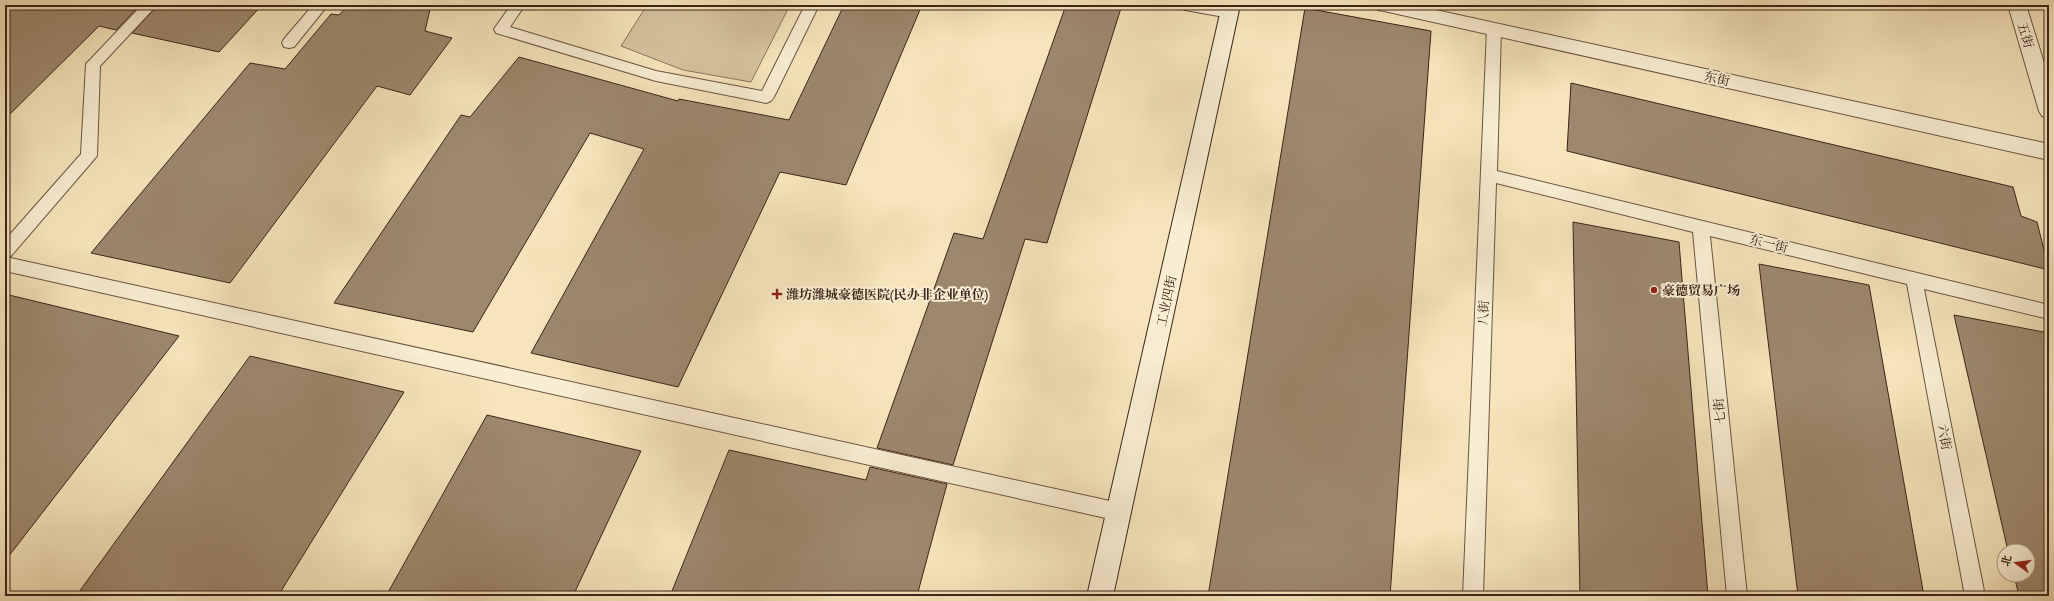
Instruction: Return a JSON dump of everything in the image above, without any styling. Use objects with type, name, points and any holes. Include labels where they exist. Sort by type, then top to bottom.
[{"type":"street","name":"东街","points":[[1384,5],[2049,152]]},
{"type":"street","name":"五街","points":[[2017,5],[2049,111]]},
{"type":"street","name":"工业四街","points":[[1100,596],[1231,9]]},
{"type":"lane","points":[[5,251],[89,156],[93,64],[150,5]]},
{"type":"lane","points":[[289,43],[321,5]]},
{"type":"lane","points":[[518,5],[501,29],[656,76],[766,97],[812,5]]},
{"type":"lane","points":[[1186,5],[1231,9]]},
{"type":"lane","name":"八街","points":[[1473,596],[1494,29]]},
{"type":"lane","name":"东一街","points":[[1488,175],[2049,312]]},
{"type":"lane","name":"七街","points":[[1701,227],[1737,596]]},
{"type":"lane","points":[[5,264],[1119,512]]},
{"type":"lane","name":"六街","points":[[1914,279],[1975,596]]},
{"type":"shaded area","points":[[647,5],[790,5],[751,82],[683,70],[621,46]]},
{"type":"building","points":[[5,5],[140,5],[116,30],[99,26],[5,119]]},
{"type":"building","points":[[158,5],[262,5],[219,52],[132,33]]},
{"type":"building","points":[[348,5],[431,5],[425,31],[452,38],[410,95],[377,86],[230,283],[91,253],[250,63],[285,69],[331,14],[339,15]]},
{"type":"building","points":[[844,5],[922,5],[846,185],[780,172],[678,387],[531,353],[644,149],[590,133],[473,332],[334,303],[461,115],[470,117],[519,57],[678,101],[679,99],[789,120]]},
{"type":"building","points":[[1066,5],[1122,5],[1047,243],[1025,239],[953,465],[877,448],[954,233],[983,239]]},
{"type":"building","points":[[1305,8],[1431,31],[1390,596],[1208,596]]},
{"type":"building","points":[[1571,83],[2013,187],[2021,216],[2037,222],[2049,270],[1567,151]]},
{"type":"building","points":[[1573,222],[1679,242],[1708,596],[1580,596]]},
{"type":"building","points":[[1759,264],[1869,285],[1924,596],[1798,596]]},
{"type":"building","points":[[5,294],[179,336],[5,561]]},
{"type":"building","points":[[1954,315],[2049,333],[2049,596],[2019,596],[2016,583],[2036,583],[2036,543],[2006,543]]},
{"type":"building","points":[[250,356],[404,392],[278,596],[76,596]]},
{"type":"building","points":[[487,415],[641,451],[573,596],[386,596]]},
{"type":"building","points":[[729,450],[866,480],[870,467],[947,484],[917,596],[670,596]]},
{"type":"place","name":"豪德贸易广场","points":[[1654,290]]},
{"type":"place","name":"潍坊潍城豪德医院(民办非企业单位)","points":[[777,294]]}]
